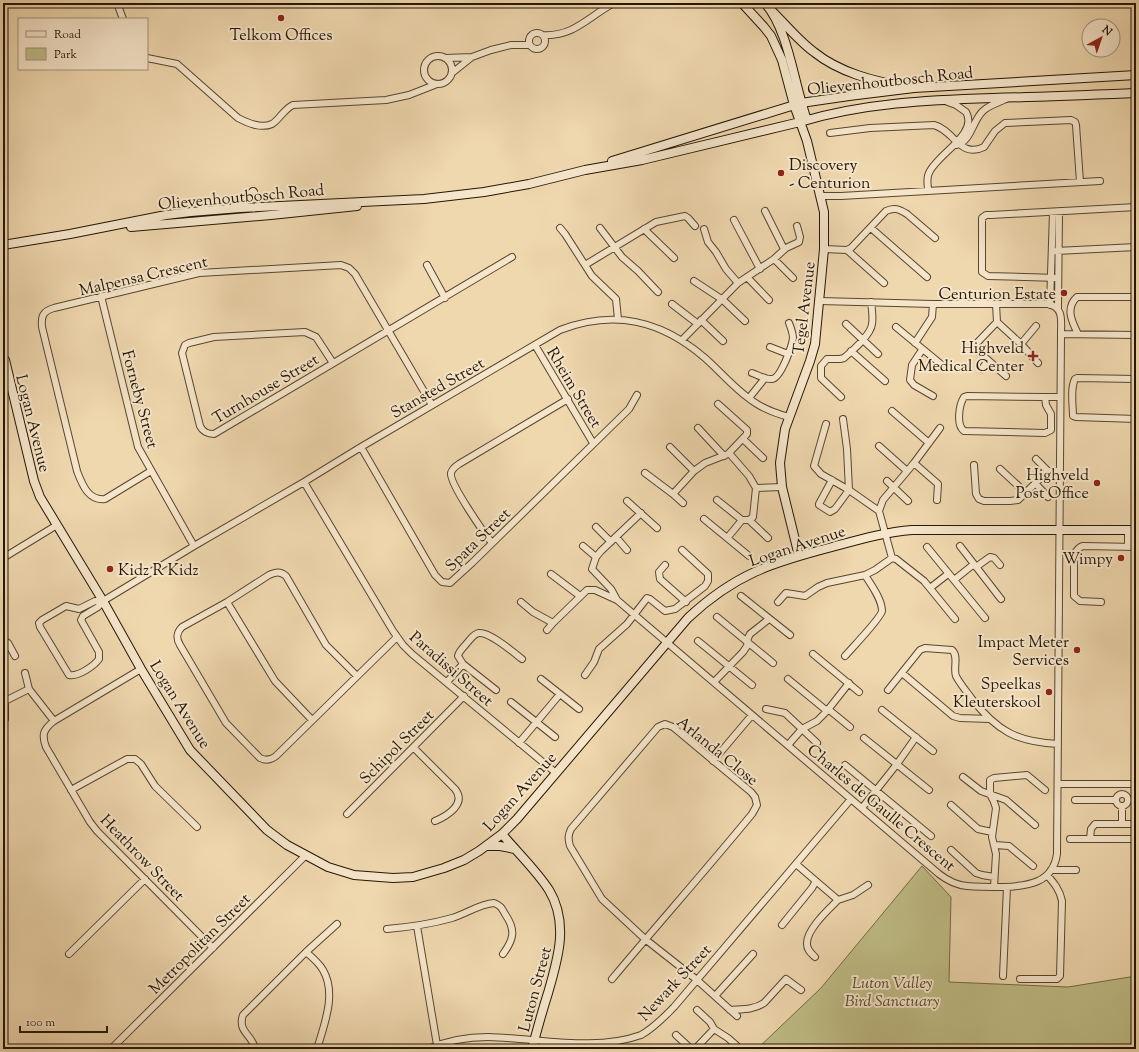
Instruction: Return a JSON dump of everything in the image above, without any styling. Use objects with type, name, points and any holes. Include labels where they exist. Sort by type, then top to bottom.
[{"type":"street","points":[[117,3],[123,18]]},
{"type":"street","points":[[514,44],[530,45],[537,49],[556,35],[580,25],[607,5],[614,3]]},
{"type":"street","points":[[742,3],[764,27],[774,42],[804,121]]},
{"type":"street","points":[[765,3],[814,53],[841,68],[874,81],[914,88]]},
{"type":"street","points":[[772,11],[784,39],[798,104]]},
{"type":"street","points":[[437,84],[428,79],[425,71],[428,62],[435,57],[472,57],[530,38],[535,33],[542,35],[556,35]]},
{"type":"street","points":[[542,35],[545,39],[544,45]]},
{"type":"street","points":[[530,38],[530,45]]},
{"type":"street","points":[[148,58],[177,64],[238,118],[248,123],[258,125],[272,124],[293,105],[386,100],[407,96],[447,81],[452,74],[472,57]]},
{"type":"street","points":[[444,58],[451,65],[452,74]]},
{"type":"street","name":"Olievenhoutbosch Road","points":[[585,170],[798,104],[914,88],[1136,75]]},
{"type":"street","points":[[418,91],[428,79]]},
{"type":"street","name":"Olievenhoutbosch Road","points":[[3,239],[340,208],[484,192],[529,184],[585,170],[642,160],[804,121],[822,115],[872,106],[943,100],[1136,93]]},
{"type":"street","points":[[928,191],[927,180],[930,171],[957,143],[972,131],[976,120],[982,112],[1008,98]]},
{"type":"street","points":[[943,100],[963,110],[968,117],[969,122],[967,128],[957,143]]},
{"type":"street","name":"Tegel Avenue","points":[[799,556],[782,487],[780,457],[782,438],[814,350],[824,249],[824,212],[804,131],[804,121]]},
{"type":"street","points":[[830,133],[870,128],[934,125],[939,127],[957,143],[969,150],[983,148],[999,127],[1009,122],[1073,121],[1076,125],[1080,182]]},
{"type":"street","points":[[820,196],[1100,181]]},
{"type":"street","points":[[191,212],[240,204],[244,202],[253,192]]},
{"type":"street","name":"Olievenhoutbosch Road","points":[[3,245],[70,234],[166,215],[191,212],[342,202],[395,201]]},
{"type":"street","points":[[254,207],[257,211],[340,208]]},
{"type":"street","points":[[1058,278],[988,276],[983,274],[982,220],[984,216],[1136,207]]},
{"type":"street","points":[[824,249],[847,250],[853,246],[886,211],[890,209],[898,209],[906,214],[935,238]]},
{"type":"street","points":[[765,211],[784,249]]},
{"type":"street","points":[[1049,872],[1056,862],[1057,854],[1058,784],[1061,315],[1058,308],[1058,278],[1055,251],[1056,212]]},
{"type":"street","points":[[585,265],[660,221],[685,216],[695,226]]},
{"type":"street","points":[[734,220],[760,269]]},
{"type":"street","points":[[682,340],[723,300],[738,283],[774,260],[784,249],[799,242],[800,237],[797,226]]},
{"type":"street","points":[[560,228],[592,276],[616,298],[618,304],[618,319]]},
{"type":"street","points":[[600,228],[622,257],[658,292]]},
{"type":"street","points":[[871,228],[927,277]]},
{"type":"street","points":[[644,229],[674,258]]},
{"type":"street","points":[[704,229],[708,242],[716,252],[726,270],[738,283]]},
{"type":"street","points":[[1055,251],[1136,247]]},
{"type":"street","points":[[847,250],[884,283]]},
{"type":"street","points":[[1050,305],[1050,277],[1055,251]]},
{"type":"street","name":"Turnhouse Street","points":[[333,363],[316,337],[305,332],[214,337],[185,345],[182,353],[200,426],[208,434],[214,434],[512,257]]},
{"type":"street","points":[[774,260],[793,278]]},
{"type":"street","name":"Malpensa Crescent","points":[[151,471],[109,497],[99,500],[91,496],[77,471],[42,327],[41,317],[49,309],[199,273],[341,265],[349,268],[355,274],[432,405]]},
{"type":"street","points":[[426,265],[445,298]]},
{"type":"street","points":[[747,277],[769,300]]},
{"type":"street","points":[[694,281],[723,300],[745,321]]},
{"type":"street","name":"Forneby Street","points":[[101,296],[135,438],[141,453],[194,546]]},
{"type":"street","points":[[1078,334],[1070,319],[1071,305],[1077,297],[1136,297]]},
{"type":"street","points":[[820,301],[1050,305],[1058,308]]},
{"type":"street","points":[[841,397],[821,378],[821,368],[827,359],[842,359],[870,330],[872,325],[871,302]]},
{"type":"street","points":[[672,304],[700,322],[723,341]]},
{"type":"street","points":[[915,343],[932,318],[933,304]]},
{"type":"street","points":[[996,304],[997,322],[1021,344],[1038,363]]},
{"type":"street","name":"Stansted Street","points":[[103,601],[560,330],[578,324],[595,320],[618,319],[648,324],[682,340],[706,358],[749,398],[761,406],[789,417]]},
{"type":"street","points":[[997,322],[975,345],[976,348],[1006,376]]},
{"type":"street","points":[[752,373],[771,379],[777,377],[788,354],[793,339],[789,323]]},
{"type":"street","points":[[846,324],[878,354]]},
{"type":"street","points":[[1021,344],[1036,326]]},
{"type":"street","points":[[896,327],[942,365]]},
{"type":"street","points":[[1061,334],[1136,335]]},
{"type":"street","name":"Rheim Street","points":[[535,345],[593,443]]},
{"type":"street","points":[[770,347],[788,354]]},
{"type":"street","points":[[922,350],[912,365],[910,380],[914,385],[933,396]]},
{"type":"street","points":[[851,351],[885,381]]},
{"type":"street","name":"Logan Avenue","points":[[4,358],[36,490],[194,755],[267,830],[287,845],[328,867],[347,873],[373,877],[413,877],[444,868],[464,860],[487,846],[517,819],[696,611],[725,588],[760,569],[799,556],[885,533],[920,529],[1132,530]]},
{"type":"street","points":[[982,369],[988,360]]},
{"type":"street","points":[[749,398],[765,378]]},
{"type":"street","points":[[1136,379],[1077,378],[1073,383],[1073,416],[1076,418],[1136,419]]},
{"type":"street","name":"Spata Street","points":[[361,447],[435,575],[442,582],[446,583],[454,581],[629,409],[637,395]]},
{"type":"street","points":[[1045,397],[1046,405],[1051,414],[1051,428],[1047,433],[968,432],[962,430],[960,427],[960,404],[965,397],[1045,397],[1073,401]]},
{"type":"street","points":[[492,543],[476,521],[454,484],[451,475],[452,470],[459,464],[568,399]]},
{"type":"street","points":[[673,494],[694,470],[705,463],[727,454],[747,434],[747,430],[718,404]]},
{"type":"street","points":[[892,411],[928,444]]},
{"type":"street","points":[[832,480],[819,504],[829,512],[835,509],[849,490],[847,449],[843,419]]},
{"type":"street","points":[[826,424],[814,466],[821,474],[849,490],[879,511]]},
{"type":"street","points":[[698,428],[749,476],[756,488],[754,514],[750,520]]},
{"type":"street","points":[[892,558],[879,511],[882,500],[914,463],[940,428]]},
{"type":"street","points":[[743,439],[763,458]]},
{"type":"street","points":[[879,446],[907,471]]},
{"type":"street","points":[[670,447],[694,470]]},
{"type":"street","points":[[1036,459],[1048,471],[1060,471]]},
{"type":"street","points":[[914,463],[938,484],[937,500]]},
{"type":"street","points":[[974,465],[975,490],[979,498],[984,501],[1018,500],[1048,471]]},
{"type":"street","points":[[1000,469],[1026,493]]},
{"type":"street","points":[[645,473],[683,503]]},
{"type":"street","points":[[887,481],[908,501]]},
{"type":"street","name":"Paradissi Street","points":[[304,482],[397,637],[412,654],[556,773]]},
{"type":"street","points":[[1035,484],[1048,497]]},
{"type":"street","points":[[756,488],[782,487]]},
{"type":"street","points":[[718,500],[742,520],[750,520],[768,538]]},
{"type":"street","points":[[628,501],[657,528]]},
{"type":"street","points":[[617,600],[611,589],[593,571],[592,566],[596,557],[641,513]]},
{"type":"street","points":[[704,519],[728,537],[749,556]]},
{"type":"street","points":[[728,537],[742,520]]},
{"type":"street","points":[[3,558],[57,525]]},
{"type":"street","points":[[596,527],[627,550]]},
{"type":"street","points":[[1128,546],[1132,530]]},
{"type":"street","points":[[583,546],[596,557]]},
{"type":"street","points":[[960,546],[1002,599]]},
{"type":"street","points":[[1101,602],[1083,601],[1075,597],[1074,555],[1081,546],[1136,547]]},
{"type":"street","points":[[927,547],[984,618]]},
{"type":"street","points":[[586,674],[594,662],[599,649],[620,631],[647,598],[666,611],[674,610],[686,602],[704,586],[708,576],[703,569],[682,550]]},
{"type":"street","points":[[954,580],[975,565],[990,557],[994,558],[1000,565]]},
{"type":"street","points":[[778,602],[786,593],[805,596],[826,583],[865,575],[892,558]]},
{"type":"street","points":[[892,558],[896,559],[920,577],[955,619]]},
{"type":"street","points":[[665,565],[660,572],[660,579],[686,602]]},
{"type":"street","points":[[357,676],[326,645],[286,576],[275,572],[228,602],[182,627],[178,631],[177,635],[180,645],[226,723],[260,758],[264,760],[269,760],[276,756],[397,637]]},
{"type":"street","points":[[1060,572],[1074,573]]},
{"type":"street","points":[[550,574],[580,596]]},
{"type":"street","points":[[930,588],[948,574]]},
{"type":"street","points":[[845,656],[878,619],[882,612],[879,601],[865,575]]},
{"type":"street","points":[[546,630],[585,591],[590,589],[595,590],[617,600]]},
{"type":"street","points":[[741,596],[790,635]]},
{"type":"street","name":"Charles de Gaulle Crescent","points":[[617,600],[943,877],[960,885],[1006,887],[1029,885],[1038,882],[1049,872]]},
{"type":"street","points":[[95,601],[103,601],[98,607],[83,616],[81,620],[99,652],[99,659],[72,676],[65,670],[39,623],[66,606],[79,609],[95,601]]},
{"type":"street","points":[[228,602],[275,681],[312,720]]},
{"type":"street","points":[[521,602],[533,612],[553,623]]},
{"type":"street","points":[[717,617],[773,663]]},
{"type":"street","points":[[714,682],[743,652],[750,634],[769,619]]},
{"type":"street","points":[[496,690],[463,664],[458,656],[460,651],[473,636],[484,634],[501,643],[522,659]]},
{"type":"street","points":[[3,640],[8,643],[15,656]]},
{"type":"street","points":[[698,641],[752,685]]},
{"type":"street","points":[[888,690],[918,652],[923,649],[952,650],[956,655],[955,673],[958,679],[990,719],[1002,729],[1015,736],[1038,743],[1058,744]]},
{"type":"street","points":[[813,654],[859,692]]},
{"type":"street","points":[[447,682],[463,664]]},
{"type":"street","name":"Heathrow Street","points":[[142,669],[54,721],[44,731],[44,740],[46,747],[71,790],[97,831],[213,948]]},
{"type":"street","points":[[25,673],[29,689],[54,721]]},
{"type":"street","points":[[902,673],[953,716],[960,718],[990,719]]},
{"type":"street","points":[[541,679],[579,709]]},
{"type":"street","points":[[788,679],[850,727]]},
{"type":"street","points":[[788,745],[802,730],[817,721],[828,710],[849,683]]},
{"type":"street","points":[[5,719],[4,702],[29,689]]},
{"type":"street","points":[[519,743],[560,694]]},
{"type":"street","name":"Schipol Street","points":[[347,814],[464,696]]},
{"type":"street","points":[[511,702],[555,737]]},
{"type":"street","points":[[766,709],[783,712],[817,743]]},
{"type":"street","points":[[882,710],[934,751]]},
{"type":"street","points":[[713,761],[752,715]]},
{"type":"street","name":"Arlanda Close","points":[[646,939],[756,808],[757,801],[754,794],[673,727],[665,724],[658,727],[569,833],[568,841],[599,896],[646,939],[716,996],[737,1016]]},
{"type":"street","points":[[862,808],[897,764],[916,737]]},
{"type":"street","points":[[864,738],[929,790]]},
{"type":"street","points":[[414,748],[455,789],[459,796],[456,807],[445,817],[435,821]]},
{"type":"street","points":[[71,790],[127,759],[135,759],[141,764],[155,786],[197,827]]},
{"type":"street","points":[[845,764],[931,836]]},
{"type":"street","points":[[994,887],[996,858],[992,832],[996,808],[990,794],[989,782],[992,778],[1024,775],[1033,779],[1045,790]]},
{"type":"street","points":[[963,776],[981,791],[1006,800],[1035,825]]},
{"type":"street","points":[[1058,784],[1136,784]]},
{"type":"street","points":[[1122,784],[1122,794]]},
{"type":"street","points":[[1122,794],[1127,796],[1128,800]]},
{"type":"street","points":[[1116,800],[1118,795],[1122,794]]},
{"type":"street","name":"Newark Street","points":[[428,1049],[437,1045],[460,1040],[482,1038],[532,1045],[590,1048],[620,1043],[642,1034],[663,1018],[697,980],[851,798]]},
{"type":"street","points":[[1075,800],[1116,800]]},
{"type":"street","points":[[1116,800],[1118,804],[1122,806]]},
{"type":"street","points":[[1128,800],[1136,800]]},
{"type":"street","points":[[1122,806],[1126,804],[1128,800]]},
{"type":"street","points":[[950,805],[978,829],[992,832]]},
{"type":"street","points":[[1122,806],[1122,824]]},
{"type":"street","points":[[1090,839],[1091,831],[1095,824],[1136,824]]},
{"type":"street","name":"Luton Street","points":[[502,834],[549,891],[555,904],[559,919],[561,936],[557,963],[532,1045]]},
{"type":"street","points":[[1070,839],[1136,839]]},
{"type":"street","points":[[995,845],[1009,846],[1033,866]]},
{"type":"street","points":[[487,846],[500,846],[515,849]]},
{"type":"street","points":[[951,850],[976,873],[994,877]]},
{"type":"street","name":"Metropolitan Street","points":[[111,1049],[305,856]]},
{"type":"street","points":[[796,864],[838,900]]},
{"type":"street","points":[[1049,872],[1076,870]]},
{"type":"street","points":[[1020,979],[1056,978],[1060,976],[1062,901],[1057,886],[1049,872]]},
{"type":"street","points":[[69,954],[145,879]]},
{"type":"street","points":[[782,925],[816,881]]},
{"type":"street","points":[[815,957],[806,945],[807,937],[818,922],[838,900],[854,895],[868,885]]},
{"type":"street","points":[[1003,976],[1006,887]]},
{"type":"street","points":[[387,929],[417,926],[453,918],[481,906],[494,903],[502,908],[513,928],[511,942],[503,954]]},
{"type":"street","points":[[255,1049],[255,1044],[241,1025],[243,1015],[306,952],[337,924]]},
{"type":"street","points":[[417,926],[437,1045]]},
{"type":"street","points":[[612,979],[646,939]]},
{"type":"street","points":[[306,952],[323,970],[328,990],[328,1011],[317,1049]]},
{"type":"street","points":[[716,996],[753,954]]},
{"type":"street","points":[[730,1010],[744,1010],[759,1006],[764,1003],[786,979],[801,990]]},
{"type":"street","points":[[697,1010],[710,1022],[714,1029],[728,1038],[736,1046]]},
{"type":"street","points":[[695,1049],[714,1029]]},
{"type":"street","points":[[676,1035],[691,1049]]},
{"type":"green space","name":"Luton Valley Bird Sanctuary","points":[[922,866],[951,897],[949,982],[1068,987],[1136,976],[1136,1049],[757,1049],[821,988]]},
{"type":"place","name":"Telkom Offices","points":[[281,18]]},
{"type":"place","name":"Discovery - Centurion","points":[[781,173]]},
{"type":"place","name":"Centurion Estate","points":[[1064,293]]},
{"type":"place","name":"Highveld Medical Center","points":[[1033,356]]},
{"type":"place","name":"Highveld Post Office","points":[[1097,483]]},
{"type":"place","name":"Wimpy","points":[[1121,558]]},
{"type":"place","name":"Kidz R Kidz","points":[[110,569]]},
{"type":"place","name":"Impact Meter Services","points":[[1077,650]]},
{"type":"place","name":"Speelkas Kleuterskool","points":[[1049,692]]}]
